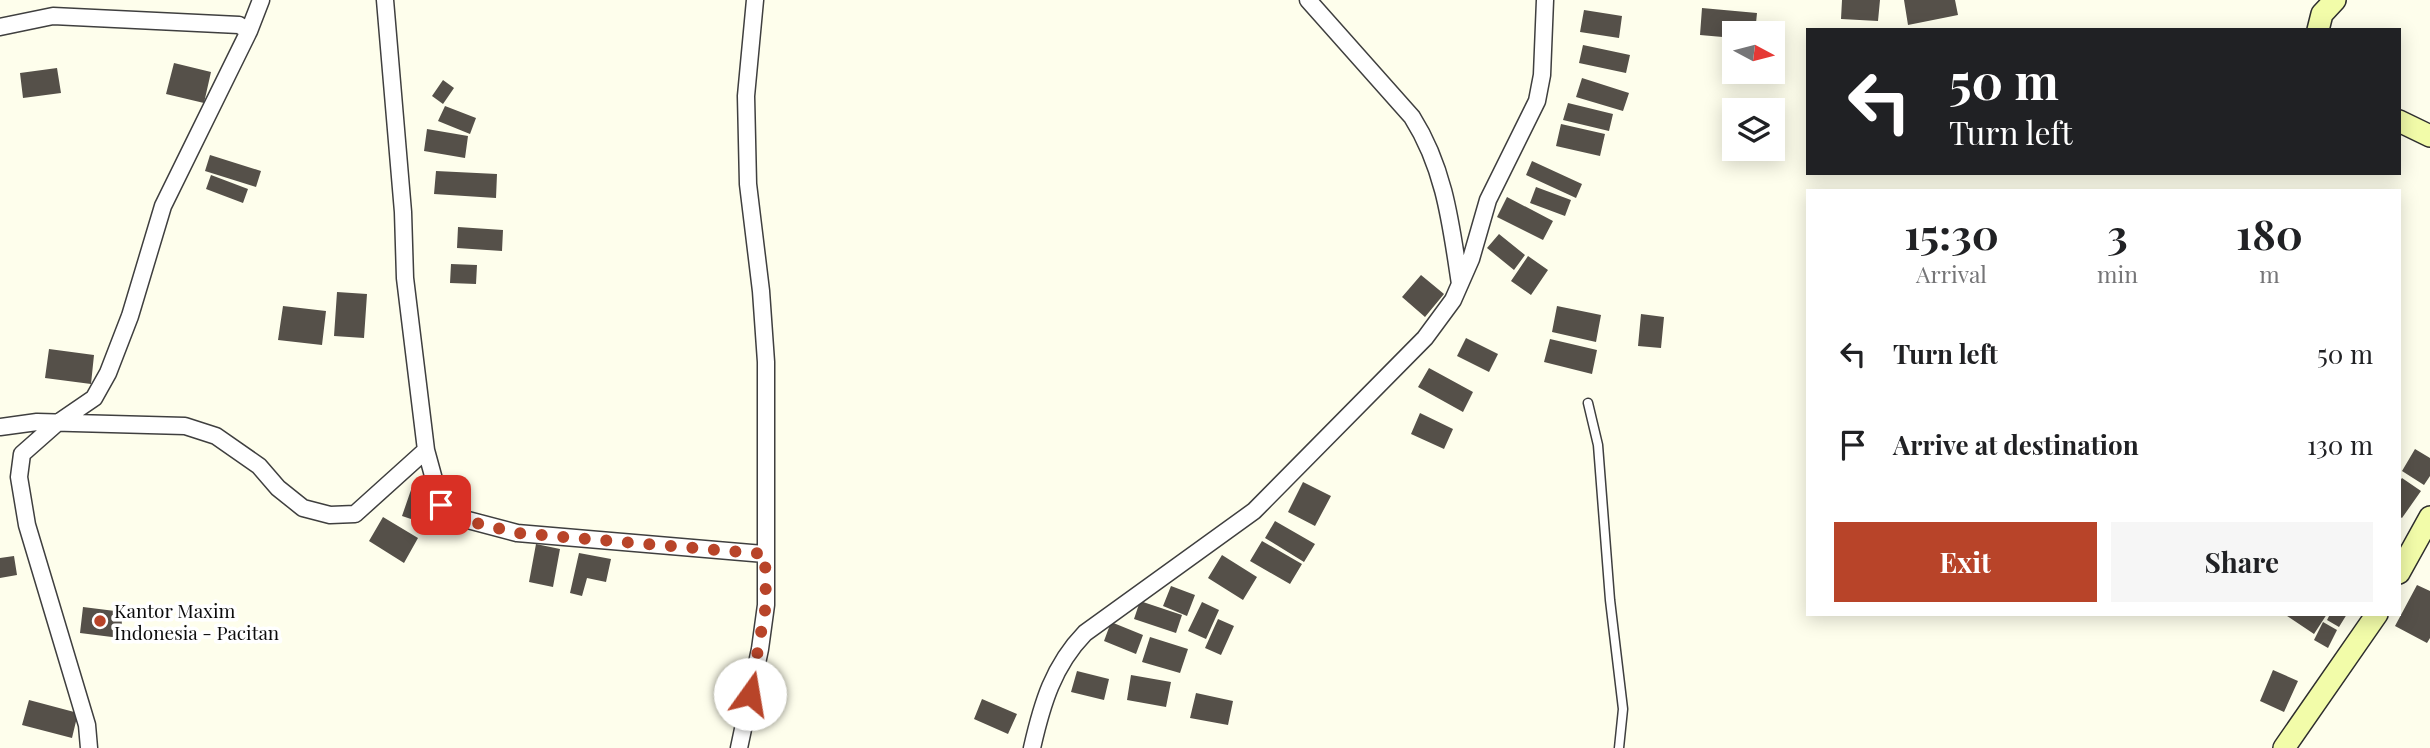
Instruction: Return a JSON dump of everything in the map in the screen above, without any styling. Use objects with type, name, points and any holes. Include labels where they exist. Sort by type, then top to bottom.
[{"type":"main road","points":[[2318,28],[2322,14],[2335,0]]},
{"type":"main road","points":[[2401,122],[2430,136]]},
{"type":"main road","points":[[2401,569],[2430,517]]},
{"type":"main road","points":[[2284,748],[2375,616]]},
{"type":"street","points":[[89,748],[87,725],[27,525],[19,477],[22,454],[56,424],[94,398],[108,373],[130,316],[163,206],[249,31],[261,0]]},
{"type":"street","points":[[385,0],[403,212],[405,278],[426,450],[441,505],[449,515],[517,533],[765,554]]},
{"type":"street","points":[[739,748],[765,616],[766,362],[761,291],[748,184],[746,96],[755,0]]},
{"type":"street","points":[[1308,0],[1412,117],[1423,134],[1442,181],[1461,287]]},
{"type":"street","points":[[1032,748],[1045,696],[1069,649],[1085,633],[1254,511],[1425,338],[1461,287],[1488,200],[1537,101],[1543,64],[1545,0]]},
{"type":"street","points":[[0,27],[53,16],[239,25],[249,31]]},
{"type":"street","points":[[0,427],[37,422],[185,426],[216,436],[259,466],[278,488],[303,508],[330,515],[355,514],[426,450]]},
{"type":"lane","points":[[1588,403],[1598,445],[1610,600],[1623,709],[1619,748]]},
{"type":"building","points":[[1842,0],[1880,0],[1878,21],[1841,19]]},
{"type":"building","points":[[1904,0],[1955,0],[1958,15],[1908,25]]},
{"type":"building","points":[[1702,8],[1757,13],[1756,21],[1722,21],[1722,37],[1700,35]]},
{"type":"building","points":[[1584,10],[1622,16],[1619,38],[1580,32]]},
{"type":"building","points":[[1583,45],[1630,55],[1626,73],[1579,63]]},
{"type":"building","points":[[174,63],[211,72],[204,103],[166,94]]},
{"type":"building","points":[[57,68],[61,93],[23,98],[20,73]]},
{"type":"building","points":[[1582,78],[1629,93],[1623,111],[1576,97]]},
{"type":"building","points":[[443,80],[454,88],[443,104],[432,96]]},
{"type":"building","points":[[1568,103],[1613,114],[1609,131],[1563,120]]},
{"type":"building","points":[[445,106],[476,118],[470,134],[438,121]]},
{"type":"building","points":[[1561,124],[1605,134],[1600,156],[1556,146]]},
{"type":"building","points":[[427,129],[468,136],[465,158],[424,151]]},
{"type":"building","points":[[210,155],[261,171],[256,187],[205,171]]},
{"type":"building","points":[[1532,161],[1582,184],[1576,198],[1526,175]]},
{"type":"building","points":[[436,171],[497,174],[496,198],[434,194]]},
{"type":"building","points":[[211,175],[248,189],[243,203],[206,189]]},
{"type":"building","points":[[1536,187],[1571,200],[1565,216],[1530,203]]},
{"type":"building","points":[[1507,197],[1553,221],[1543,240],[1497,217]]},
{"type":"building","points":[[458,227],[503,230],[502,251],[457,248]]},
{"type":"building","points":[[1499,234],[1525,255],[1514,270],[1487,248]]},
{"type":"building","points":[[1528,256],[1548,270],[1531,295],[1511,281]]},
{"type":"building","points":[[451,264],[477,265],[476,284],[450,283]]},
{"type":"building","points":[[1421,275],[1444,294],[1425,317],[1402,297]]},
{"type":"building","points":[[337,292],[367,294],[364,338],[334,336]]},
{"type":"building","points":[[283,306],[326,311],[322,345],[278,340]]},
{"type":"building","points":[[1557,306],[1601,315],[1596,342],[1552,332]]},
{"type":"building","points":[[1641,314],[1664,317],[1661,348],[1638,346]]},
{"type":"building","points":[[1466,338],[1498,354],[1489,372],[1457,356]]},
{"type":"building","points":[[1550,339],[1597,350],[1592,374],[1544,362]]},
{"type":"building","points":[[49,349],[94,355],[91,384],[45,378]]},
{"type":"building","points":[[1429,368],[1473,392],[1463,412],[1418,387]]},
{"type":"building","points":[[1420,413],[1453,429],[1444,449],[1411,434]]},
{"type":"building","points":[[2415,449],[2430,458],[2430,476],[2424,485],[2402,471]]},
{"type":"building","points":[[2401,479],[2421,491],[2402,518],[2401,517]]},
{"type":"building","points":[[1303,482],[1331,496],[1315,526],[1288,512]]},
{"type":"building","points":[[412,487],[427,492],[417,521],[402,516]]},
{"type":"building","points":[[383,517],[418,538],[404,563],[369,541]]},
{"type":"building","points":[[1275,521],[1315,544],[1304,562],[1265,538]]},
{"type":"building","points":[[1262,541],[1302,564],[1290,584],[1250,561]]},
{"type":"building","points":[[536,544],[560,549],[553,587],[529,582]]},
{"type":"building","points":[[579,553],[611,559],[606,582],[587,578],[582,596],[570,593]]},
{"type":"building","points":[[1222,555],[1257,577],[1243,600],[1208,578]]},
{"type":"building","points":[[14,556],[17,575],[0,578],[0,558]]},
{"type":"building","points":[[2417,585],[2430,591],[2430,638],[2427,643],[2395,626]]},
{"type":"building","points":[[1171,586],[1195,595],[1187,616],[1163,606]]},
{"type":"building","points":[[1140,601],[1182,615],[1176,633],[1134,619]]},
{"type":"building","points":[[1202,602],[1219,610],[1206,639],[1188,631]]},
{"type":"building","points":[[83,607],[123,612],[120,638],[80,633]]},
{"type":"building","points":[[2287,616],[2326,616],[2314,634]]},
{"type":"building","points":[[2329,616],[2346,616],[2339,627],[2327,620]]},
{"type":"building","points":[[1218,619],[1234,626],[1221,655],[1205,648]]},
{"type":"building","points":[[1111,622],[1143,635],[1136,654],[1104,641]]},
{"type":"building","points":[[2323,622],[2337,630],[2328,648],[2314,640]]},
{"type":"building","points":[[1150,637],[1188,649],[1180,673],[1142,662]]},
{"type":"building","points":[[2273,670],[2298,681],[2284,712],[2260,701]]},
{"type":"building","points":[[1077,671],[1109,679],[1104,700],[1071,692]]},
{"type":"building","points":[[1131,675],[1171,682],[1166,707],[1127,700]]},
{"type":"building","points":[[1196,693],[1233,701],[1228,725],[1190,718]]},
{"type":"building","points":[[982,699],[1017,714],[1008,734],[974,719]]},
{"type":"building","points":[[29,700],[78,713],[72,738],[22,725]]},
{"type":"place","name":"Kantor Maxim Indonesia - Pacitan","points":[[100,621]]},
{"type":"route","points":[[441,505],[449,515],[517,533],[765,554],[766,605],[750,694]]}]
